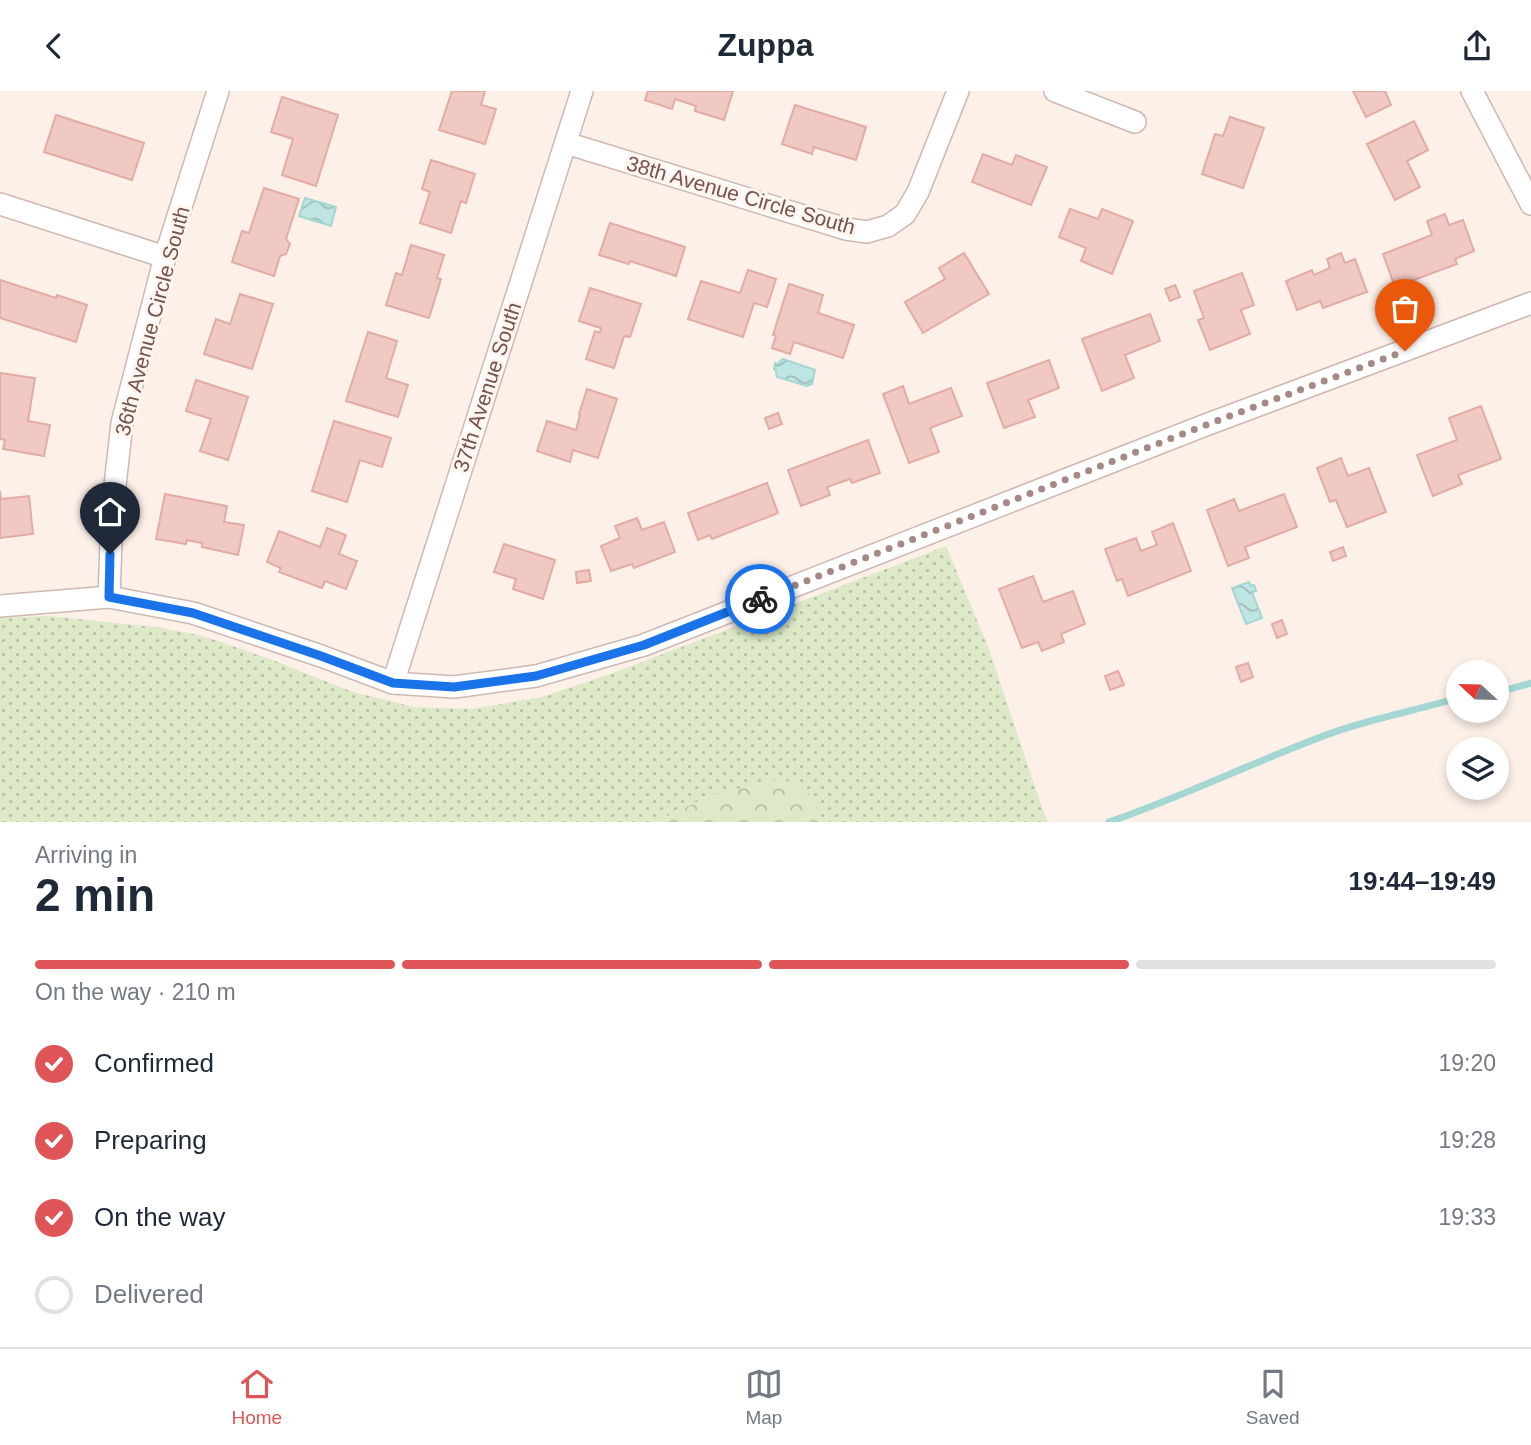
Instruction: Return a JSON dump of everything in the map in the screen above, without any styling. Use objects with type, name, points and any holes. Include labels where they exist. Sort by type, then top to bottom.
[{"type":"street","name":"36th Avenue Circle South","points":[[109,597],[112,512],[122,423],[165,257],[218,91]]},
{"type":"street","name":"37th Avenue South","points":[[393,683],[582,91]]},
{"type":"street","name":"38th Avenue Circle South","points":[[566,143],[846,229],[867,232],[888,226],[905,214],[918,192],[958,91]]},
{"type":"street","points":[[1055,91],[1135,123]]},
{"type":"street","points":[[1472,91],[1531,204]]},
{"type":"street","points":[[0,204],[165,257]]},
{"type":"street","points":[[0,606],[109,597],[193,613],[393,683],[454,687],[536,676],[644,645],[1203,426],[1531,303]]},
{"type":"green space","points":[[946,546],[989,649],[1048,822],[824,822],[804,785],[709,796],[656,822],[0,822],[0,618],[50,616],[162,628],[203,636],[353,692],[415,707],[471,709],[542,697],[613,673]]},
{"type":"green space","points":[[777,779],[804,785],[824,822],[656,822],[709,796]]},
{"type":"water","points":[[305,198],[336,207],[331,226],[299,216]]},
{"type":"water","points":[[783,359],[815,370],[812,384],[807,386],[777,377],[775,363],[778,364]]},
{"type":"water","points":[[1249,582],[1251,586],[1254,585],[1256,591],[1252,592],[1262,618],[1246,624],[1232,588]]},
{"type":"building","points":[[452,91],[485,91],[481,105],[496,109],[485,144],[439,130]]},
{"type":"building","points":[[648,91],[733,91],[724,120],[695,111],[696,106],[675,99],[672,109],[645,100]]},
{"type":"building","points":[[1353,91],[1385,91],[1391,105],[1366,117]]},
{"type":"building","points":[[282,97],[338,115],[316,186],[282,175],[293,139],[271,132]]},
{"type":"building","points":[[795,105],[866,127],[856,160],[814,147],[812,154],[782,144]]},
{"type":"building","points":[[56,115],[144,143],[132,180],[44,152]]},
{"type":"building","points":[[1230,117],[1264,128],[1243,188],[1202,174],[1215,134],[1223,136]]},
{"type":"building","points":[[1414,121],[1428,150],[1407,161],[1420,187],[1395,200],[1367,144]]},
{"type":"building","points":[[983,154],[1012,165],[1016,155],[1047,167],[1031,205],[972,182]]},
{"type":"building","points":[[431,160],[475,174],[466,203],[461,201],[451,233],[420,223],[430,192],[422,189]]},
{"type":"building","points":[[264,188],[299,199],[286,239],[290,244],[286,254],[280,256],[274,276],[232,262],[242,231],[249,233]]},
{"type":"building","points":[[1070,209],[1098,219],[1102,209],[1133,221],[1112,274],[1081,261],[1086,248],[1059,237]]},
{"type":"building","points":[[1445,214],[1449,225],[1463,220],[1474,251],[1455,259],[1457,264],[1395,287],[1383,254],[1432,235],[1427,221]]},
{"type":"building","points":[[610,223],[685,247],[676,276],[630,261],[629,264],[599,255]]},
{"type":"building","points":[[411,245],[444,255],[437,278],[441,279],[429,318],[386,305],[396,273],[402,275]]},
{"type":"building","points":[[964,253],[989,294],[923,333],[905,302],[945,279],[939,268]]},
{"type":"building","points":[[1341,253],[1345,263],[1355,259],[1367,292],[1323,308],[1320,301],[1297,310],[1286,281],[1312,270],[1314,275],[1330,268],[1327,259]]},
{"type":"building","points":[[748,270],[776,279],[767,307],[754,303],[743,337],[688,319],[701,281],[740,293]]},
{"type":"building","points":[[1242,273],[1254,305],[1241,310],[1250,334],[1210,350],[1198,320],[1204,318],[1194,291]]},
{"type":"building","points":[[0,280],[87,305],[76,342],[0,318]]},
{"type":"building","points":[[789,284],[823,295],[818,313],[854,325],[843,358],[794,342],[790,354],[772,348],[776,336],[773,335]]},
{"type":"building","points":[[1175,285],[1180,297],[1170,301],[1165,289]]},
{"type":"building","points":[[590,288],[641,304],[630,337],[624,336],[614,368],[586,359],[595,331],[600,333],[601,328],[579,321]]},
{"type":"building","points":[[240,294],[273,304],[252,369],[204,354],[216,319],[230,324]]},
{"type":"building","points":[[1150,314],[1160,341],[1125,355],[1134,378],[1102,391],[1082,339]]},
{"type":"building","points":[[368,332],[397,341],[386,378],[408,385],[398,417],[346,401]]},
{"type":"building","points":[[1049,360],[1059,388],[1028,400],[1035,417],[1004,428],[987,383]]},
{"type":"building","points":[[0,373],[35,378],[28,421],[50,425],[44,456],[3,449],[5,440],[0,439]]},
{"type":"building","points":[[196,380],[248,397],[228,460],[200,451],[211,419],[186,411]]},
{"type":"building","points":[[903,386],[909,404],[951,388],[962,416],[930,428],[939,452],[909,463],[883,394]]},
{"type":"building","points":[[587,389],[617,399],[598,458],[573,450],[570,462],[537,451],[547,421],[576,430]]},
{"type":"building","points":[[1481,406],[1501,459],[1458,475],[1462,484],[1433,496],[1417,455],[1457,440],[1449,418]]},
{"type":"building","points":[[778,413],[782,424],[769,429],[765,418]]},
{"type":"building","points":[[334,421],[391,438],[382,467],[360,460],[347,502],[312,491]]},
{"type":"building","points":[[868,440],[880,473],[852,483],[850,479],[827,487],[830,495],[801,506],[788,470]]},
{"type":"building","points":[[1341,458],[1348,476],[1369,468],[1386,512],[1347,527],[1336,500],[1330,502],[1317,468]]},
{"type":"building","points":[[767,483],[778,513],[712,539],[710,535],[698,540],[688,513]]},
{"type":"building","points":[[0,491],[1,499],[29,496],[33,534],[0,538]]},
{"type":"building","points":[[165,494],[227,506],[224,522],[244,525],[238,555],[202,547],[202,543],[187,540],[186,544],[156,539]]},
{"type":"building","points":[[1284,494],[1297,527],[1245,547],[1249,558],[1228,566],[1207,510],[1234,499],[1239,511]]},
{"type":"building","points":[[637,518],[642,530],[664,522],[675,552],[634,568],[632,564],[611,571],[601,546],[620,538],[615,526]]},
{"type":"building","points":[[1173,523],[1191,571],[1128,596],[1122,579],[1117,581],[1105,549],[1136,538],[1141,551],[1157,545],[1152,532]]},
{"type":"building","points":[[327,528],[346,535],[339,554],[357,561],[346,589],[325,581],[322,588],[279,572],[281,568],[267,562],[279,531],[320,547]]},
{"type":"building","points":[[504,544],[555,560],[543,599],[513,589],[516,579],[494,572]]},
{"type":"building","points":[[1343,547],[1346,556],[1333,561],[1330,552]]},
{"type":"building","points":[[589,570],[591,581],[577,583],[576,572]]},
{"type":"building","points":[[1033,576],[1043,602],[1073,591],[1085,624],[1061,634],[1064,642],[1042,651],[1038,642],[1022,648],[999,589]]},
{"type":"building","points":[[1282,620],[1287,634],[1277,638],[1272,624]]},
{"type":"building","points":[[1248,663],[1253,677],[1241,682],[1236,667]]},
{"type":"building","points":[[1118,671],[1124,685],[1110,690],[1105,676]]},
{"type":"waterway","points":[[1509,689],[1531,683]]},
{"type":"waterway","points":[[1109,822],[1331,733],[1446,701]]},
{"type":"way so far","points":[[760,599],[1203,426],[1405,351]]},
{"type":"route","points":[[110,554],[109,597],[193,613],[393,683],[454,687],[536,676],[644,645],[760,599]]}]
